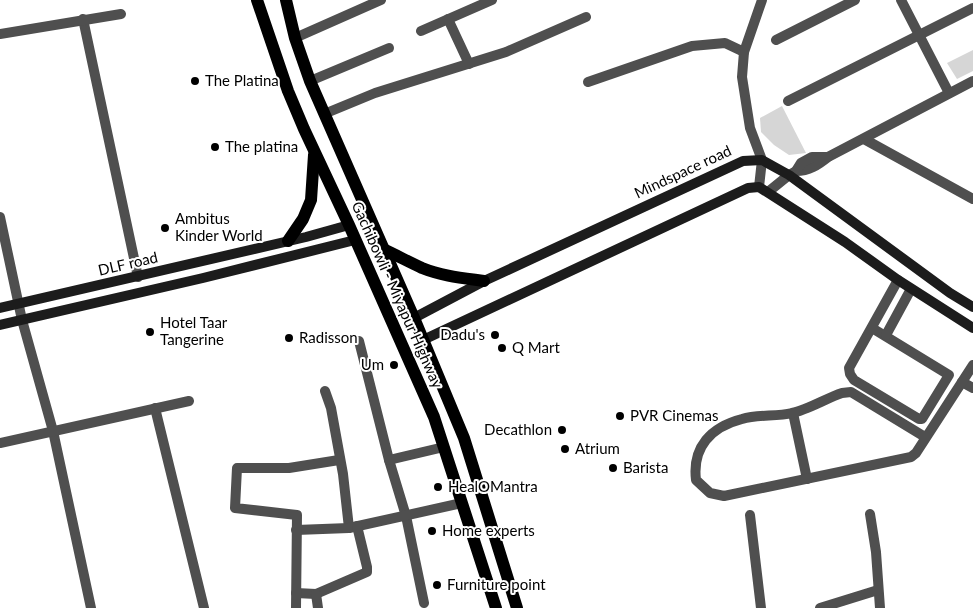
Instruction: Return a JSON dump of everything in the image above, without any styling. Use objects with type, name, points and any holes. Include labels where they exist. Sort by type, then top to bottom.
[{"type":"main road","name":"Gachibowli - Miyapur Highway","points":[[258,0],[288,91],[434,417],[496,608]]},
{"type":"main road","name":"Gachibowli - Miyapur Highway","points":[[286,0],[295,38],[310,81],[414,318],[464,438],[517,608]]},
{"type":"main road","points":[[288,241],[303,219],[311,200],[314,151]]},
{"type":"main road","points":[[762,160],[792,173],[950,293],[973,307]]},
{"type":"main road","name":"Mindspace road","points":[[414,318],[484,281],[743,161],[762,160]]},
{"type":"main road","points":[[423,340],[748,188],[759,187],[845,242],[911,289],[973,328]]},
{"type":"main road","name":"DLF road","points":[[0,308],[138,277],[349,225]]},
{"type":"main road","points":[[0,325],[195,280],[355,240]]},
{"type":"main road","points":[[383,248],[421,268],[436,273],[484,281]]},
{"type":"street","points":[[295,38],[365,3],[381,0]]},
{"type":"street","points":[[421,31],[492,0]]},
{"type":"street","points":[[759,187],[762,160],[750,128],[742,78],[744,52],[762,0]]},
{"type":"street","points":[[776,40],[856,0]]},
{"type":"street","points":[[901,0],[949,93]]},
{"type":"street","points":[[788,100],[973,8]]},
{"type":"street","points":[[0,34],[121,14]]},
{"type":"street","points":[[324,114],[375,93],[506,52],[586,18]]},
{"type":"street","points":[[83,19],[138,277]]},
{"type":"street","points":[[448,19],[469,64]]},
{"type":"street","points":[[588,82],[692,46],[725,43],[744,52]]},
{"type":"street","points":[[310,81],[389,48]]},
{"type":"street","points":[[768,192],[792,173],[805,171],[973,81]]},
{"type":"street","points":[[864,139],[973,199]]},
{"type":"street","points":[[0,217],[22,320],[53,431],[91,608]]},
{"type":"street","points":[[872,328],[949,375],[922,419],[854,380],[850,374],[849,368],[898,280]]},
{"type":"street","points":[[886,335],[911,289]]},
{"type":"street","points":[[359,341],[389,460],[406,516],[424,603]]},
{"type":"street","points":[[926,437],[851,392],[842,393],[793,413],[743,418],[724,426],[712,434],[704,443],[696,456],[694,468],[696,480],[710,493],[724,496],[905,460],[916,453],[973,365]]},
{"type":"street","points":[[962,382],[973,388]]},
{"type":"street","points":[[296,593],[316,594],[367,572],[368,566],[353,527],[339,460],[331,408],[325,391]]},
{"type":"street","points":[[0,443],[189,401]]},
{"type":"street","points":[[155,408],[204,608]]},
{"type":"street","points":[[793,413],[807,479]]},
{"type":"street","points":[[389,460],[444,447]]},
{"type":"street","points":[[296,608],[297,514],[235,508],[237,468],[289,468],[339,460]]},
{"type":"street","points":[[296,530],[353,527],[462,503]]},
{"type":"street","points":[[870,514],[876,552],[880,608]]},
{"type":"street","points":[[750,515],[761,608]]},
{"type":"street","points":[[820,608],[878,590]]},
{"type":"street","points":[[316,594],[318,608]]},
{"type":"shaded area","points":[[973,50],[973,71],[957,79],[947,63]]},
{"type":"shaded area","points":[[782,106],[806,153],[789,155],[774,145],[761,132],[760,118]]},
{"type":"place","name":"The Platina","points":[[195,81]]},
{"type":"place","name":"The platina","points":[[215,147]]},
{"type":"place","name":"Ambitus Kinder World","points":[[165,228]]},
{"type":"place","name":"Hotel Taar Tangerine","points":[[150,332]]},
{"type":"place","name":"Dadu's","points":[[495,335]]},
{"type":"place","name":"Radisson","points":[[289,338]]},
{"type":"place","name":"Q Mart","points":[[502,348]]},
{"type":"place","name":"Um","points":[[394,365]]},
{"type":"place","name":"PVR Cinemas","points":[[620,416]]},
{"type":"place","name":"Decathlon","points":[[562,430]]},
{"type":"place","name":"Atrium","points":[[565,449]]},
{"type":"place","name":"Barista","points":[[613,468]]},
{"type":"place","name":"HealOMantra","points":[[438,487]]},
{"type":"place","name":"Home experts","points":[[432,531]]},
{"type":"place","name":"Furniture point","points":[[437,585]]}]
